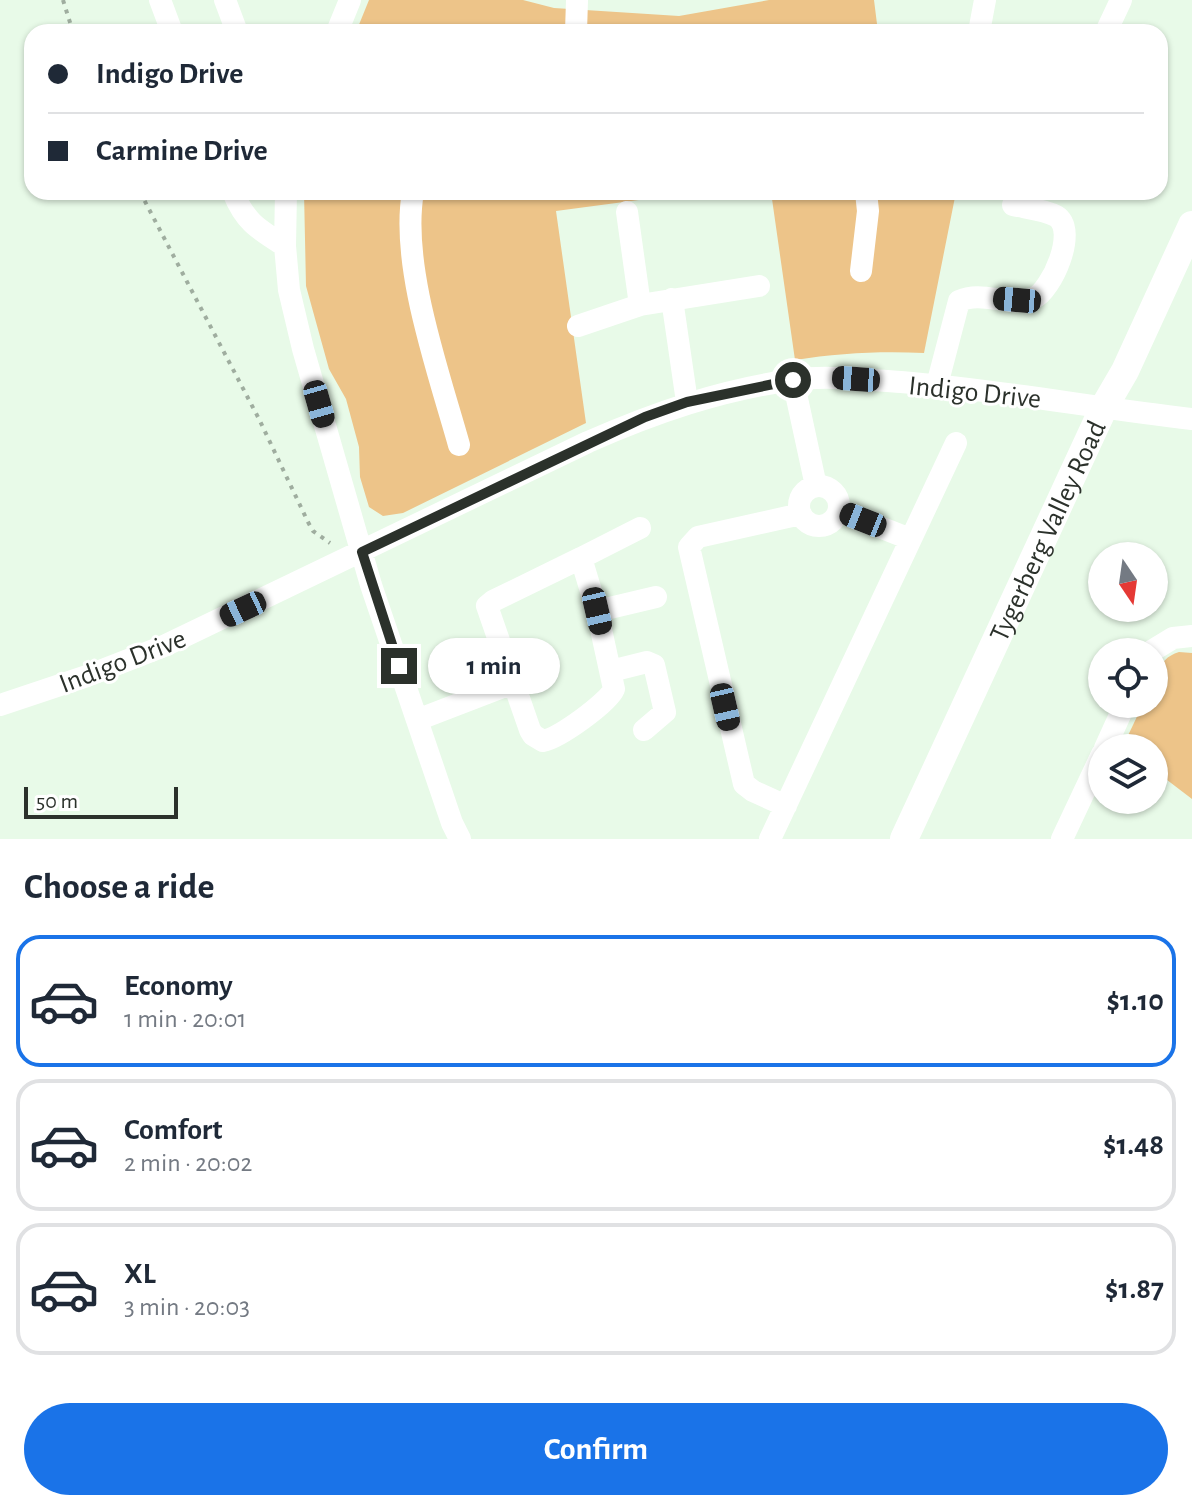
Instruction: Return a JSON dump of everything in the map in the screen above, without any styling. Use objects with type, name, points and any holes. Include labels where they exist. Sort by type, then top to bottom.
[{"type":"main road","name":"Tygerberg Valley Road","points":[[904,839],[1192,225]]},
{"type":"street","points":[[160,0],[169,24]]},
{"type":"street","points":[[225,0],[234,24]]},
{"type":"street","points":[[340,24],[350,0]]},
{"type":"street","points":[[576,24],[577,0]]},
{"type":"street","points":[[980,24],[985,0]]},
{"type":"street","points":[[1110,24],[1121,0]]},
{"type":"street","points":[[236,200],[241,212],[251,223],[285,246]]},
{"type":"street","points":[[286,200],[285,246],[289,290],[303,349],[371,585],[460,839]]},
{"type":"street","points":[[412,200],[409,216],[415,277],[459,445]]},
{"type":"street","points":[[861,271],[867,200]]},
{"type":"street","points":[[937,385],[959,301],[970,297],[1034,298],[1043,292],[1064,250],[1066,230],[1056,216],[1013,205]]},
{"type":"street","points":[[627,212],[640,305]]},
{"type":"street","points":[[578,326],[640,305],[759,286]]},
{"type":"street","points":[[672,299],[687,402]]},
{"type":"street","name":"Indigo Drive","points":[[0,705],[164,646],[588,442],[687,402],[793,380],[830,377],[937,385],[1192,419]]},
{"type":"street","points":[[793,380],[816,486]]},
{"type":"street","points":[[770,839],[956,443]]},
{"type":"street","points":[[816,486],[835,492],[839,511],[832,522],[819,526],[807,522],[801,514],[801,497],[816,486]]},
{"type":"street","points":[[839,511],[910,539]]},
{"type":"street","points":[[786,806],[744,784],[689,547],[698,537],[801,514]]},
{"type":"street","points":[[581,558],[597,611],[614,689],[608,699],[549,740],[538,739],[533,735],[513,683],[487,606],[493,601],[640,528]]},
{"type":"street","points":[[597,611],[656,597]]},
{"type":"street","points":[[1168,641],[1192,636]]},
{"type":"street","points":[[611,671],[647,662],[654,665],[665,712],[644,730]]},
{"type":"street","points":[[417,720],[513,683]]},
{"type":"street","points":[[1062,839],[1088,784]]},
{"type":"path","points":[[63,0],[70,24]]},
{"type":"path","points":[[144,200],[259,419],[308,522],[313,531],[333,545]]},
{"type":"shaded area","points":[[369,0],[523,0],[554,8],[679,16],[769,0],[874,0],[877,24],[359,24]]},
{"type":"shaded area","points":[[304,200],[639,200],[556,211],[586,423],[403,513],[383,516],[369,507],[360,477],[359,447],[346,399],[329,369],[306,286]]},
{"type":"shaded area","points":[[772,200],[954,200],[924,353],[860,353],[795,360]]},
{"type":"shaded area","points":[[1192,653],[1192,799],[1168,781],[1168,734],[1129,734],[1136,718],[1168,718],[1168,658]]},
{"type":"route","points":[[399,666],[362,552],[645,417],[687,402],[793,380]]}]
